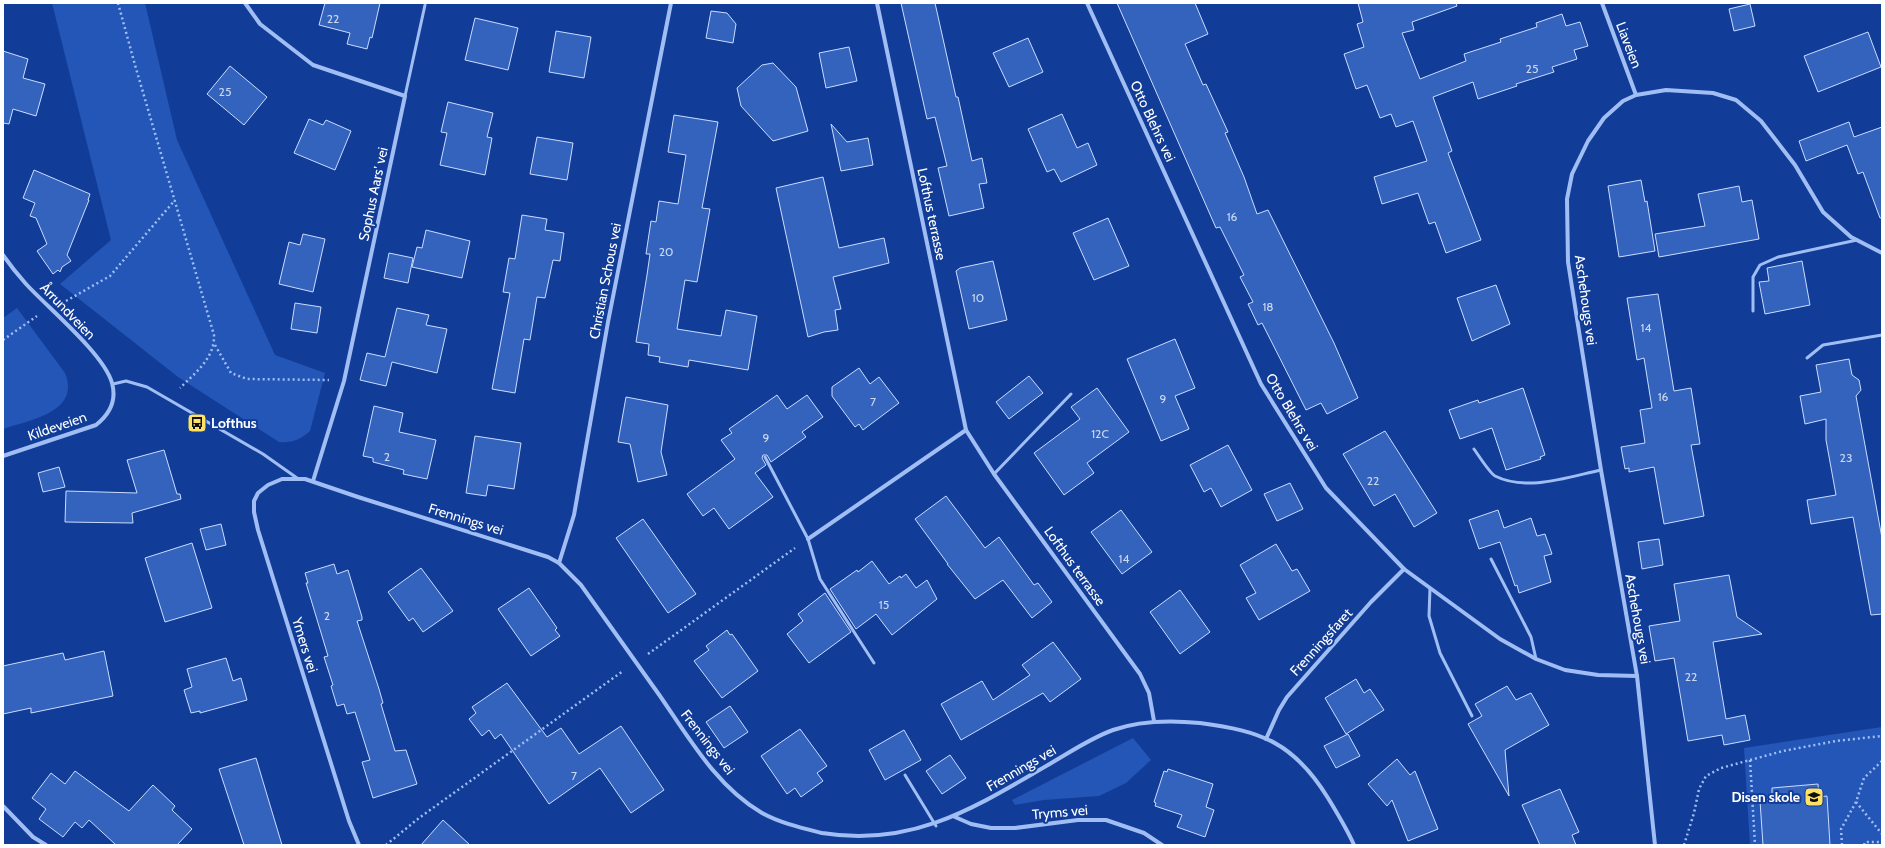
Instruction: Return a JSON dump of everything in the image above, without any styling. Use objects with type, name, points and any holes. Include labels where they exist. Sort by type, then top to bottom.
[{"type":"street","points":[[245,3],[260,24],[313,65],[405,96]]},
{"type":"street","name":"Christian Schous vei","points":[[559,563],[574,515],[608,322],[671,3]]},
{"type":"street","name":"Lofthus terrasse","points":[[877,3],[966,430],[994,474],[1140,674],[1149,693],[1154,721]]},
{"type":"street","name":"Otto Blehrs vei","points":[[1087,3],[1261,384],[1326,488],[1404,569],[1500,639],[1536,659],[1565,670],[1598,675],[1637,676]]},
{"type":"street","name":"Liaveien","points":[[1602,3],[1636,95]]},
{"type":"street","name":"Aschehougs vei","points":[[1655,845],[1637,676],[1601,470],[1568,262],[1568,199],[1572,174],[1588,141],[1604,118],[1623,102],[1636,95],[1666,90],[1713,93],[1736,100],[1761,121],[1795,165],[1823,212],[1851,237],[1882,253]]},
{"type":"street","name":"Sophus Aars' vei","points":[[313,480],[344,381],[405,96]]},
{"type":"street","name":"Årrundveien","points":[[3,255],[26,284],[104,365],[113,384]]},
{"type":"street","name":"Kildeveien","points":[[3,456],[96,425],[107,416],[112,406],[114,396],[113,384]]},
{"type":"street","points":[[808,539],[966,430]]},
{"type":"street","name":"Frennings vei","points":[[298,478],[313,480],[358,497],[524,548],[559,563],[581,585],[710,767],[744,801],[763,814],[805,829],[834,836],[860,838],[888,837],[936,826],[955,817],[1091,740],[1130,724],[1154,721],[1172,721],[1214,725],[1243,730],[1266,738],[1282,746],[1308,768],[1336,811],[1354,845]]},
{"type":"street","name":"Ymers vei","points":[[298,478],[282,479],[268,485],[258,493],[254,501],[254,512],[258,530],[346,814],[359,845]]},
{"type":"street","name":"Frenningsfaret","points":[[1266,738],[1286,697],[1371,602],[1404,569]]},
{"type":"street","points":[[3,806],[33,837],[46,845]]},
{"type":"street","name":"Tryms vei","points":[[955,817],[972,824],[991,828],[1015,828],[1078,820],[1106,820],[1144,833],[1162,845]]},
{"type":"lane","points":[[405,96],[425,5]]},
{"type":"lane","points":[[1752,311],[1753,277],[1760,265],[1778,257],[1857,240]]},
{"type":"lane","points":[[1807,358],[1823,345],[1882,335]]},
{"type":"lane","name":"Frennings vei","points":[[113,384],[126,381],[147,387],[264,454],[298,478]]},
{"type":"lane","points":[[994,474],[1072,394]]},
{"type":"lane","points":[[1474,449],[1494,475],[1515,482],[1545,482],[1601,470]]},
{"type":"lane","points":[[765,458],[808,539],[820,579],[874,663]]},
{"type":"lane","points":[[1491,559],[1531,637],[1536,659]]},
{"type":"lane","points":[[1430,588],[1430,616],[1440,653],[1472,716]]},
{"type":"lane","points":[[905,775],[936,826]]},
{"type":"path","points":[[118,3],[214,335],[214,345],[210,355],[179,390]]},
{"type":"path","points":[[3,340],[30,320],[110,276],[175,199]]},
{"type":"path","points":[[214,345],[231,373],[247,379],[344,381]]},
{"type":"path","points":[[386,845],[419,818],[808,539]]},
{"type":"path","points":[[1684,845],[1694,813],[1698,789],[1706,776],[1721,768],[1783,751],[1812,745],[1882,736]]},
{"type":"path","points":[[1750,760],[1755,845]]},
{"type":"path","points":[[1842,845],[1841,829],[1856,802],[1864,778],[1882,761]]},
{"type":"path","points":[[1856,802],[1882,834]]},
{"type":"path","points":[[1864,845],[1865,842],[1882,842]]},
{"type":"shaded area","points":[[52,3],[145,3],[177,140],[275,355],[325,373],[310,431],[303,437],[288,442],[279,442],[178,377],[60,284],[111,240]]},
{"type":"shaded area","points":[[17,308],[65,373],[68,386],[66,397],[60,405],[50,412],[39,418],[3,429],[3,318]]},
{"type":"shaded area","name":"Disen skole","points":[[1882,727],[1882,845],[1750,845],[1744,748]]},
{"type":"shaded area","points":[[1133,738],[1151,760],[1126,783],[1099,796],[1044,800],[1015,805],[1012,800]]},
{"type":"building","points":[[325,3],[380,3],[372,38],[370,37],[367,49],[347,44],[350,33],[319,25]]},
{"type":"building","points":[[901,3],[935,3],[972,161],[982,158],[987,183],[979,184],[984,208],[949,216],[938,168],[947,166],[935,117],[927,119]]},
{"type":"building","points":[[1117,3],[1195,3],[1208,34],[1185,44],[1203,85],[1206,84],[1228,132],[1225,133],[1244,177],[1257,214],[1268,210],[1334,343],[1358,398],[1327,414],[1321,403],[1306,410],[1262,323],[1258,325],[1248,304],[1253,302],[1240,277],[1244,275],[1220,227],[1216,228]]},
{"type":"building","points":[[1358,3],[1456,3],[1457,6],[1412,22],[1414,30],[1402,33],[1420,79],[1466,61],[1464,54],[1501,42],[1500,39],[1537,27],[1536,23],[1562,14],[1566,26],[1580,22],[1588,46],[1574,50],[1577,59],[1552,67],[1554,72],[1516,84],[1517,86],[1478,99],[1473,82],[1433,97],[1452,151],[1448,153],[1481,240],[1446,253],[1435,222],[1429,224],[1418,193],[1382,204],[1374,177],[1427,161],[1413,121],[1396,127],[1391,114],[1380,118],[1367,85],[1356,89],[1344,54],[1364,47],[1357,24],[1363,22]]},
{"type":"building","points":[[1750,4],[1755,26],[1734,31],[1729,9]]},
{"type":"building","points":[[711,11],[727,13],[736,24],[733,43],[706,38]]},
{"type":"building","points":[[475,18],[518,28],[508,70],[465,60]]},
{"type":"building","points":[[556,31],[591,37],[584,78],[549,72]]},
{"type":"building","points":[[1868,32],[1881,67],[1818,92],[1804,56]]},
{"type":"building","points":[[1028,38],[1043,72],[1009,87],[993,53]]},
{"type":"building","points":[[849,47],[857,81],[826,88],[819,53]]},
{"type":"building","points":[[3,51],[28,59],[23,78],[45,84],[36,116],[13,109],[9,124],[3,123]]},
{"type":"building","points":[[773,63],[796,87],[808,131],[773,141],[741,106],[737,88],[762,65]]},
{"type":"building","points":[[230,66],[267,97],[244,125],[207,94]]},
{"type":"building","points":[[448,102],[493,113],[487,137],[492,138],[485,175],[440,165],[447,133],[441,132]]},
{"type":"building","points":[[1062,114],[1077,148],[1088,143],[1097,165],[1061,182],[1054,169],[1047,172],[1028,129]]},
{"type":"building","points":[[674,115],[718,122],[702,208],[710,209],[697,282],[685,280],[677,329],[721,336],[726,310],[757,316],[748,370],[689,360],[688,367],[659,362],[660,357],[648,355],[649,344],[636,342],[650,254],[646,254],[651,221],[656,222],[659,201],[678,204],[686,155],[668,152]]},
{"type":"building","points":[[309,119],[323,125],[326,120],[351,131],[335,170],[294,153]]},
{"type":"building","points":[[1849,122],[1854,137],[1882,127],[1882,218],[1880,218],[1863,172],[1858,174],[1847,145],[1806,161],[1799,141]]},
{"type":"building","points":[[831,124],[847,142],[868,138],[873,165],[841,171]]},
{"type":"building","points":[[537,137],[573,143],[567,180],[530,174]]},
{"type":"building","points":[[34,170],[90,194],[67,255],[71,261],[62,267],[60,272],[58,270],[53,274],[37,251],[47,244],[36,218],[30,216],[35,203],[23,198]]},
{"type":"building","points":[[823,177],[839,248],[884,238],[889,263],[833,277],[841,309],[835,310],[838,330],[824,332],[808,337],[776,188]]},
{"type":"building","points":[[1641,180],[1645,202],[1647,201],[1655,251],[1619,257],[1608,186]]},
{"type":"building","points":[[1739,186],[1742,202],[1752,200],[1759,239],[1659,257],[1655,234],[1705,226],[1698,194]]},
{"type":"building","points":[[522,215],[547,219],[545,230],[564,233],[560,261],[553,260],[545,298],[537,297],[530,340],[524,339],[515,393],[492,389],[510,293],[503,292],[509,258],[515,259]]},
{"type":"building","points":[[1108,218],[1129,266],[1094,280],[1073,233]]},
{"type":"building","points":[[426,230],[470,241],[462,278],[412,267],[417,247],[422,248]]},
{"type":"building","points":[[303,234],[325,239],[313,292],[279,284],[289,242],[300,245]]},
{"type":"building","points":[[389,253],[413,258],[408,283],[384,278]]},
{"type":"building","points":[[993,261],[1007,320],[969,329],[956,271],[960,268]]},
{"type":"building","points":[[1802,261],[1810,305],[1765,314],[1759,282],[1769,281],[1767,268]]},
{"type":"building","points":[[1496,285],[1510,324],[1472,341],[1457,298]]},
{"type":"building","points":[[1658,294],[1674,391],[1691,388],[1700,444],[1691,445],[1704,516],[1664,524],[1654,467],[1629,472],[1629,468],[1625,469],[1621,447],[1645,443],[1640,410],[1652,408],[1644,358],[1637,360],[1627,298]]},
{"type":"building","points":[[295,303],[321,307],[317,333],[291,329]]},
{"type":"building","points":[[397,308],[429,315],[426,325],[447,329],[437,373],[392,362],[386,386],[360,380],[367,353],[385,357]]},
{"type":"building","points":[[1175,339],[1195,388],[1175,396],[1189,429],[1161,441],[1127,359]]},
{"type":"building","points":[[1849,359],[1852,375],[1859,380],[1861,390],[1856,396],[1882,538],[1882,614],[1871,615],[1853,517],[1811,524],[1807,500],[1836,495],[1826,440],[1826,419],[1805,424],[1800,396],[1821,392],[1816,365]]},
{"type":"building","points":[[859,368],[870,384],[879,377],[899,403],[863,430],[859,424],[855,427],[832,396],[832,387]]},
{"type":"building","points":[[1029,376],[1043,393],[1009,419],[996,402]]},
{"type":"building","points":[[1097,388],[1129,432],[1087,463],[1094,473],[1064,495],[1034,453],[1080,419],[1071,407]]},
{"type":"building","points":[[1523,388],[1545,455],[1540,457],[1541,459],[1506,470],[1492,428],[1460,439],[1449,410],[1478,400],[1479,403]]},
{"type":"building","points":[[777,395],[787,409],[807,395],[823,417],[802,432],[806,437],[771,462],[767,455],[763,455],[762,458],[766,465],[755,473],[773,497],[729,529],[714,508],[703,516],[687,494],[735,459],[721,440],[732,433],[729,429]]},
{"type":"building","points":[[626,397],[668,405],[661,452],[667,475],[638,482],[630,444],[618,442]]},
{"type":"building","points":[[374,406],[403,413],[399,432],[436,440],[427,479],[403,474],[404,470],[373,462],[373,458],[363,456]]},
{"type":"building","points":[[1385,431],[1437,513],[1414,527],[1395,494],[1374,506],[1343,454]]},
{"type":"building","points":[[475,436],[521,443],[514,489],[488,485],[486,496],[466,493]]},
{"type":"building","points":[[1228,445],[1252,490],[1221,507],[1211,488],[1204,492],[1190,465]]},
{"type":"building","points":[[164,450],[177,494],[180,494],[181,499],[132,513],[133,523],[65,522],[66,491],[137,493],[127,460]]},
{"type":"building","points":[[59,467],[65,487],[43,492],[38,473]]},
{"type":"building","points":[[1290,483],[1303,509],[1277,521],[1264,494]]},
{"type":"building","points":[[946,496],[985,548],[999,537],[1034,585],[1038,583],[1052,602],[1032,618],[1003,580],[975,599],[947,564],[915,519]]},
{"type":"building","points":[[1121,510],[1152,552],[1122,574],[1091,532]]},
{"type":"building","points":[[1498,510],[1504,528],[1531,518],[1537,536],[1545,534],[1552,554],[1544,556],[1551,582],[1519,593],[1517,585],[1515,586],[1500,542],[1479,549],[1469,520]]},
{"type":"building","points":[[643,519],[696,594],[668,613],[616,538]]},
{"type":"building","points":[[221,524],[226,545],[206,550],[200,529]]},
{"type":"building","points":[[1659,539],[1663,565],[1642,569],[1638,542]]},
{"type":"building","points":[[192,543],[212,608],[165,622],[145,558]]},
{"type":"building","points":[[1276,544],[1292,571],[1297,569],[1310,591],[1259,620],[1246,598],[1256,593],[1240,565]]},
{"type":"building","points":[[872,561],[889,584],[900,576],[901,578],[906,574],[916,588],[927,580],[937,599],[892,635],[876,614],[856,629],[830,589],[857,570],[858,572]]},
{"type":"building","points":[[334,564],[337,574],[348,570],[362,617],[362,620],[357,621],[379,689],[383,703],[381,704],[395,751],[406,750],[417,784],[373,798],[362,762],[370,760],[355,712],[347,714],[344,704],[337,706],[331,686],[333,685],[324,657],[328,656],[306,583],[308,583],[305,573]]},
{"type":"building","points":[[421,568],[453,611],[423,632],[413,618],[409,621],[388,592]]},
{"type":"building","points":[[1729,575],[1737,617],[1762,634],[1713,642],[1726,719],[1745,715],[1750,740],[1724,745],[1722,735],[1688,741],[1674,658],[1655,661],[1649,626],[1680,621],[1674,584]]},
{"type":"building","points":[[529,588],[557,628],[555,630],[560,636],[531,656],[498,609]]},
{"type":"building","points":[[1180,590],[1210,632],[1180,654],[1150,612]]},
{"type":"building","points":[[825,593],[851,632],[809,663],[787,634],[803,621],[798,614]]},
{"type":"building","points":[[727,630],[730,635],[732,634],[758,671],[722,698],[694,661],[709,650],[706,646]]},
{"type":"building","points":[[1053,642],[1081,679],[1050,702],[1043,693],[961,740],[941,704],[982,681],[993,700],[1030,675],[1022,665]]},
{"type":"building","points":[[104,651],[113,696],[31,713],[31,708],[3,714],[3,666],[63,653],[65,660]]},
{"type":"building","points":[[226,658],[233,681],[241,678],[247,700],[200,713],[200,711],[191,713],[184,690],[192,687],[187,669]]},
{"type":"building","points":[[1356,679],[1364,693],[1370,689],[1384,710],[1346,734],[1325,698]]},
{"type":"building","points":[[507,683],[547,737],[561,728],[579,754],[621,726],[664,790],[631,813],[600,768],[549,804],[501,734],[495,739],[489,730],[482,736],[469,719],[476,713],[472,707]]},
{"type":"building","points":[[1507,686],[1516,700],[1531,693],[1549,725],[1505,750],[1509,796],[1468,724],[1482,716],[1475,704]]},
{"type":"building","points":[[730,706],[748,732],[724,748],[706,722]]},
{"type":"building","points":[[800,729],[827,766],[817,773],[823,781],[801,797],[795,788],[787,794],[761,756]]},
{"type":"building","points":[[904,730],[921,760],[885,780],[869,750]]},
{"type":"building","points":[[1348,734],[1360,756],[1336,768],[1324,746]]},
{"type":"building","points":[[950,755],[966,778],[942,794],[926,771]]},
{"type":"building","points":[[256,758],[282,845],[244,845],[219,769]]},
{"type":"building","points":[[1397,759],[1410,775],[1415,771],[1438,829],[1408,841],[1392,800],[1387,806],[1368,784]]},
{"type":"building","points":[[1168,769],[1213,784],[1206,807],[1214,810],[1205,837],[1177,827],[1182,815],[1155,806],[1156,803],[1154,802],[1164,771],[1167,772]]},
{"type":"building","points":[[75,771],[129,811],[153,785],[175,806],[172,810],[192,829],[177,845],[116,845],[89,820],[82,828],[75,822],[63,837],[39,819],[46,809],[32,798],[51,773],[65,784]]},
{"type":"building","points":[[1818,784],[1819,797],[1827,796],[1830,845],[1763,845],[1760,801],[1772,799],[1772,788]]},
{"type":"building","points":[[1560,789],[1579,832],[1572,835],[1576,845],[1540,845],[1522,805]]},
{"type":"building","points":[[443,820],[470,845],[421,845]]},
{"type":"place","name":"Lofthus","points":[[197,423]]},
{"type":"place","name":"Disen skole","points":[[1814,797]]}]
